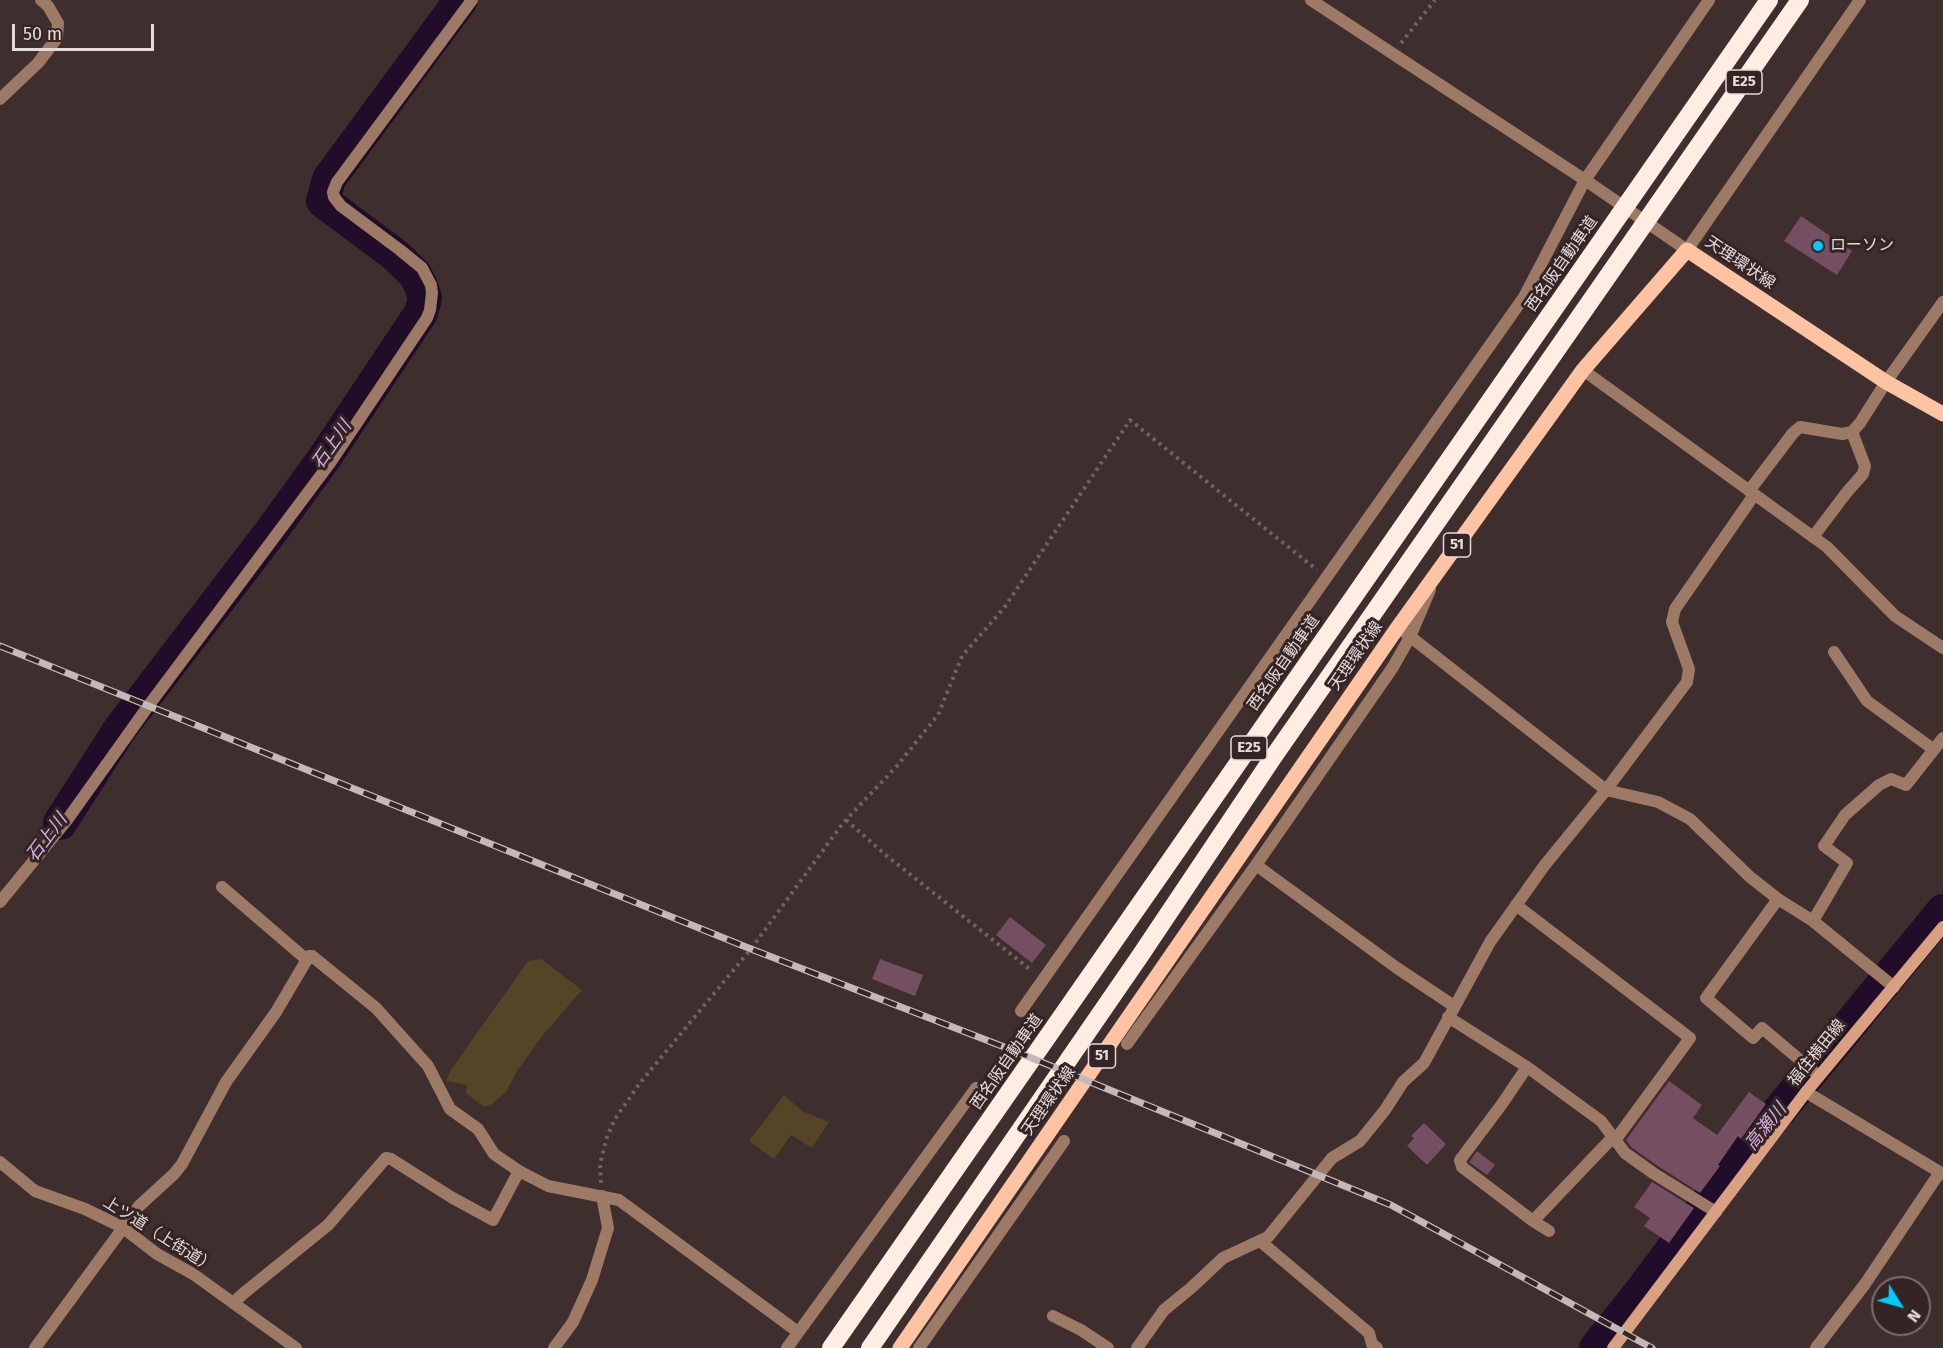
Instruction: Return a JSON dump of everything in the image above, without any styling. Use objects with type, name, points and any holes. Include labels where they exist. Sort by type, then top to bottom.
[{"type":"highway","name":"西名阪自動車道","points":[[831,1348],[1769,0]]},
{"type":"highway","name":"E25","points":[[870,1348],[1140,956],[1274,756],[1800,0]]},
{"type":"main road","name":"天理環状線","points":[[900,1348],[1242,853],[1404,632],[1439,570],[1583,370],[1687,250],[1886,382],[1943,414]]},
{"type":"main road","name":"福住横田線","points":[[1619,1346],[1714,1211],[1806,1092],[1942,931]]},
{"type":"street","points":[[0,99],[38,63],[57,38],[58,23],[48,6],[41,0]]},
{"type":"street","points":[[0,902],[68,820],[149,705],[330,463],[427,318],[432,293],[422,268],[341,206],[333,192],[338,182],[472,0]]},
{"type":"street","points":[[1311,0],[1585,180],[1687,250],[1860,0]]},
{"type":"street","points":[[1021,1011],[1524,297],[1585,180],[1709,0]]},
{"type":"street","points":[[1137,1348],[1164,1310],[1223,1258],[1268,1237],[1332,1158],[1360,1141],[1385,1110],[1403,1082],[1424,1063],[1490,942],[1544,866],[1606,790],[1687,682],[1689,669],[1672,622],[1675,609],[1752,493],[1793,433],[1800,427],[1842,434],[1851,432],[1860,423],[1943,302]]},
{"type":"street","points":[[1583,370],[1827,547],[1895,616],[1943,648]]},
{"type":"street","points":[[1813,537],[1863,474],[1865,466],[1851,432]]},
{"type":"street","points":[[1127,1044],[1256,865],[1394,667],[1404,632],[1606,790],[1658,802],[1690,819],[1750,877],[1778,899],[1813,921],[1894,987]]},
{"type":"street","points":[[1834,652],[1867,701],[1934,749]]},
{"type":"street","points":[[1813,921],[1846,863],[1824,846],[1845,815],[1880,785],[1891,779],[1906,785],[1943,738]]},
{"type":"street","points":[[1256,865],[1601,1121],[1625,1153],[1714,1211]]},
{"type":"street","points":[[222,887],[307,960]]},
{"type":"street","points":[[1778,899],[1706,998],[1753,1038],[1762,1028],[1819,1076]]},
{"type":"street","points":[[1516,905],[1690,1038],[1615,1138],[1533,1221]]},
{"type":"street","points":[[36,1348],[122,1227],[139,1206],[182,1164],[226,1082],[276,1012],[309,956],[312,956],[376,1008],[428,1066],[450,1109],[478,1130],[494,1154],[519,1171],[548,1186],[619,1200],[798,1332]]},
{"type":"street","points":[[1527,1067],[1460,1160],[1462,1167],[1549,1231]]},
{"type":"street","points":[[787,1348],[976,1088]]},
{"type":"street","points":[[1806,1092],[1942,1173],[1865,1284],[1816,1348]]},
{"type":"street","points":[[925,1346],[1064,1141]]},
{"type":"street","points":[[233,1303],[328,1225],[386,1158],[493,1220],[519,1171]]},
{"type":"street","name":"上ツ道（上街道）","points":[[0,1162],[35,1191],[85,1209],[122,1227],[157,1254],[193,1274],[296,1348]]},
{"type":"street","points":[[554,1348],[573,1322],[592,1280],[608,1228],[602,1196]]},
{"type":"street","points":[[1260,1240],[1369,1333],[1372,1344],[1377,1348]]},
{"type":"street","points":[[1053,1316],[1081,1330],[1108,1348]]},
{"type":"path","points":[[1393,53],[1435,0]]},
{"type":"path","points":[[602,1196],[600,1164],[607,1137],[615,1119],[640,1083],[751,949],[846,820],[896,767],[938,715],[962,656],[1004,608],[1130,420],[1327,578]]},
{"type":"path","points":[[846,820],[887,856],[1043,979]]},
{"type":"shaded area","points":[[541,959],[582,990],[542,1036],[517,1071],[506,1092],[492,1104],[484,1107],[466,1093],[467,1085],[446,1081],[451,1070],[528,961]]},
{"type":"shaded area","points":[[784,1095],[802,1111],[829,1122],[812,1148],[791,1135],[774,1159],[749,1141]]},
{"type":"building","name":"ローソン","points":[[1801,216],[1852,251],[1837,275],[1784,241]]},
{"type":"building","points":[[1010,917],[1046,945],[1032,963],[996,935]]},
{"type":"building","points":[[880,959],[923,975],[915,996],[872,979]]},
{"type":"building","points":[[1669,1081],[1702,1105],[1693,1118],[1717,1135],[1749,1092],[1766,1104],[1741,1139],[1738,1136],[1700,1193],[1631,1147],[1626,1140]]},
{"type":"building","points":[[1424,1123],[1446,1144],[1427,1165],[1407,1146],[1414,1138],[1411,1136]]},
{"type":"building","points":[[1477,1151],[1495,1165],[1487,1175],[1469,1162]]},
{"type":"building","points":[[1652,1182],[1694,1208],[1669,1243],[1644,1226],[1650,1218],[1634,1207]]},
{"type":"waterway","name":"石上川","points":[[60,823],[120,729],[273,529],[325,457],[421,313],[425,298],[415,274],[394,254],[323,201],[329,179],[461,0]]},
{"type":"waterway","name":"高瀬川","points":[[1596,1348],[1743,1155],[1943,911]]},
{"type":"railway","points":[[0,646],[751,949],[1012,1050],[1391,1205],[1652,1348]]},
{"type":"place","name":"ローソン","points":[[1818,246]]}]
